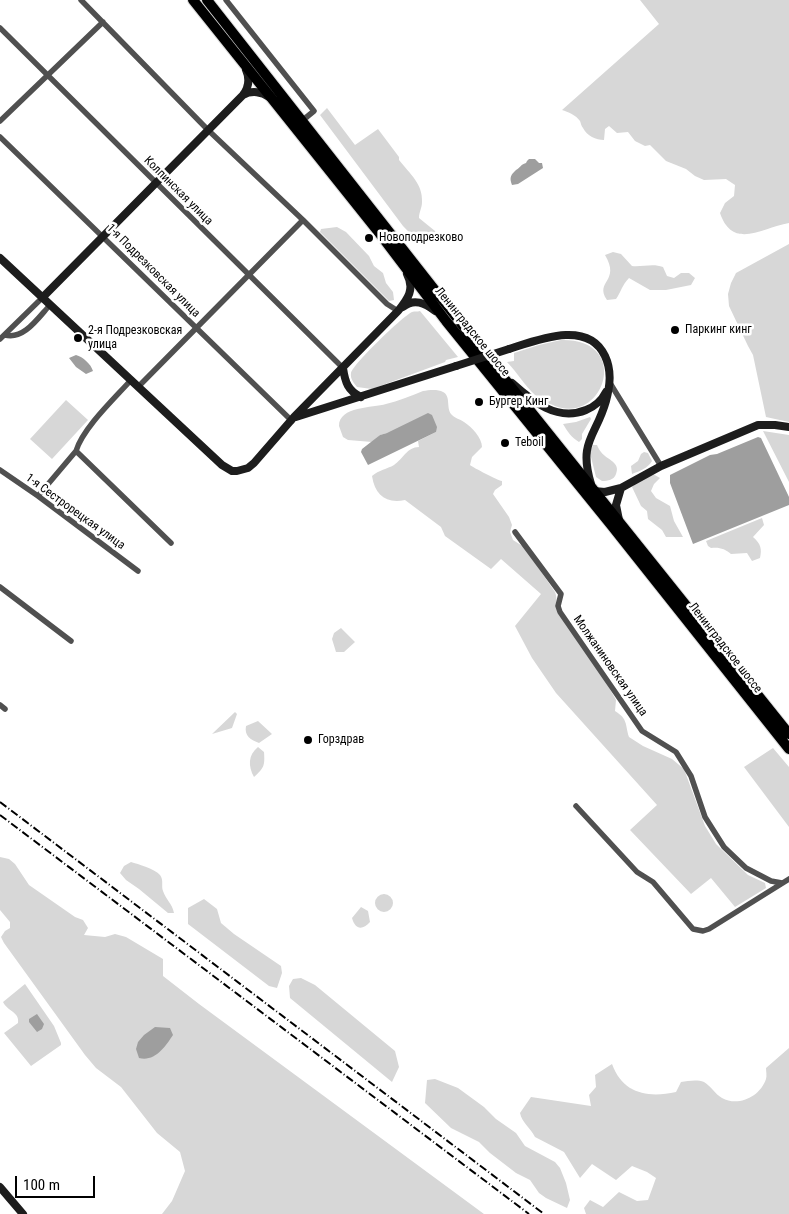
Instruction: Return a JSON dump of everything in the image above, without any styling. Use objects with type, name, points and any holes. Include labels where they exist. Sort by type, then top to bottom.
[{"type":"highway","name":"Ленинградское шоссе","points":[[193,0],[446,321],[789,749]]},
{"type":"highway","name":"Ленинградское шоссе","points":[[207,0],[500,373],[789,734]]},
{"type":"street","points":[[81,0],[208,130],[303,220],[387,304],[398,311]]},
{"type":"street","points":[[226,0],[314,111],[303,120]]},
{"type":"street","points":[[0,121],[103,22]]},
{"type":"street","name":"Колпинская улица","points":[[0,28],[343,368]]},
{"type":"street","points":[[2,337],[243,95],[249,80],[244,64]]},
{"type":"street","points":[[243,95],[256,92],[267,95],[272,100]]},
{"type":"street","name":"1-я Подрезковская улица","points":[[0,137],[196,328],[293,419]]},
{"type":"street","points":[[138,387],[303,220]]},
{"type":"street","points":[[0,258],[227,469],[237,471],[248,468],[254,463],[293,419],[407,300],[411,291],[410,278],[403,265]]},
{"type":"street","points":[[398,311],[410,302],[420,302],[433,308],[446,321]]},
{"type":"street","points":[[2,337],[20,335],[50,305]]},
{"type":"street","points":[[293,419],[509,349],[557,336],[575,335],[584,337],[599,346],[609,369],[609,386],[604,406],[587,448],[587,470],[593,490],[605,492],[621,488],[661,466],[758,425],[775,424],[789,427]]},
{"type":"street","points":[[343,368],[347,386],[361,397]]},
{"type":"street","points":[[500,373],[534,401],[560,412],[575,413],[589,409],[599,402],[609,386]]},
{"type":"street","points":[[38,496],[76,451],[78,442],[85,432],[131,380]]},
{"type":"street","points":[[609,386],[661,466]]},
{"type":"street","points":[[76,451],[171,543]]},
{"type":"street","name":"1-я Сестрорецкая улица","points":[[0,470],[138,570]]},
{"type":"street","points":[[620,524],[616,505],[621,488]]},
{"type":"street","name":"Молжаниновская улица","points":[[515,532],[561,594],[558,606],[560,612],[612,684],[642,731],[676,752],[691,776],[705,817],[724,847],[746,868],[771,881],[782,883]]},
{"type":"street","points":[[0,587],[71,641]]},
{"type":"street","points":[[576,806],[637,872],[653,882],[693,929],[703,931],[709,929],[789,879]]},
{"type":"street","points":[[0,1187],[22,1214]]},
{"type":"shaded area","points":[[640,0],[789,0],[789,223],[750,234],[741,234],[733,231],[726,225],[720,213],[725,203],[734,196],[735,185],[726,179],[704,180],[695,176],[686,169],[666,161],[650,145],[645,146],[635,141],[628,132],[617,133],[609,126],[605,129],[604,140],[595,138],[587,133],[576,117],[562,110],[659,24]]},
{"type":"shaded area","points":[[327,108],[355,145],[378,129],[418,184],[422,196],[419,218],[435,231],[437,235],[436,240],[426,241],[413,235],[403,226],[320,115]]},
{"type":"shaded area","points":[[529,159],[535,159],[542,163],[543,168],[518,184],[512,185],[512,175]]},
{"type":"shaded area","points":[[337,227],[346,232],[369,256],[374,266],[383,273],[386,283],[393,292],[394,300],[389,301],[320,232],[321,229]]},
{"type":"shaded area","points":[[789,244],[789,422],[766,417],[753,355],[729,306],[728,294],[736,273]]},
{"type":"shaded area","points":[[613,252],[621,254],[632,266],[659,266],[663,267],[667,276],[674,278],[681,273],[689,273],[695,278],[691,285],[666,290],[650,290],[629,278],[616,299],[607,300],[603,289],[610,271],[605,255]]},
{"type":"shaded area","points":[[420,311],[458,357],[372,389],[357,387],[351,373],[360,360],[407,315]]},
{"type":"shaded area","points":[[561,340],[583,343],[597,352],[603,365],[603,379],[598,393],[587,403],[573,409],[555,406],[539,398],[527,387],[507,362],[514,361],[514,353]]},
{"type":"shaded area","points":[[76,355],[86,361],[93,371],[86,374],[76,367],[69,358]]},
{"type":"shaded area","points":[[436,390],[445,394],[451,414],[467,424],[478,436],[482,447],[472,457],[470,465],[502,481],[502,485],[493,494],[509,517],[512,525],[510,532],[513,540],[524,547],[555,592],[558,613],[599,670],[616,700],[615,711],[624,719],[629,737],[643,746],[672,759],[684,769],[705,826],[716,844],[748,875],[765,883],[766,888],[735,907],[711,878],[691,894],[630,830],[657,805],[556,693],[532,658],[515,626],[541,594],[501,559],[491,569],[445,536],[441,527],[405,500],[392,501],[382,497],[379,493],[372,476],[397,463],[408,451],[419,447],[418,441],[436,432],[387,433],[380,435],[372,442],[348,440],[343,437],[339,426],[340,419],[350,411],[391,403],[423,391]]},
{"type":"shaded area","points":[[66,400],[88,420],[52,459],[30,439]]},
{"type":"shaded area","points":[[428,413],[432,415],[437,427],[436,432],[368,465],[361,452],[362,449],[380,435]]},
{"type":"shaded area","points":[[590,417],[591,419],[579,442],[563,424],[576,422]]},
{"type":"shaded area","points":[[763,431],[789,435],[789,482]]},
{"type":"shaded area","points":[[758,437],[761,438],[789,497],[789,505],[693,544],[670,483],[670,475],[710,455],[717,454]]},
{"type":"shaded area","points":[[593,445],[597,445],[601,452],[617,467],[616,474],[612,479],[602,481],[596,477],[590,453]]},
{"type":"shaded area","points":[[644,452],[648,453],[652,461],[646,467],[632,474],[631,466],[638,461]]},
{"type":"shaded area","points":[[653,474],[660,478],[654,484],[651,491],[656,498],[670,506],[674,521],[683,537],[666,537],[662,530],[648,519],[647,511],[641,506],[632,487],[638,481]]},
{"type":"shaded area","points":[[762,518],[764,525],[753,537],[760,547],[760,558],[752,561],[747,553],[731,554],[722,549],[708,546],[706,541]]},
{"type":"shaded area","points":[[341,628],[355,642],[344,652],[336,652],[332,639],[334,633]]},
{"type":"shaded area","points":[[235,712],[237,714],[232,728],[212,734]]},
{"type":"shaded area","points":[[258,721],[272,734],[259,743],[249,737],[246,732],[246,726]]},
{"type":"shaded area","points":[[258,747],[264,752],[264,764],[254,777],[250,761],[252,754]]},
{"type":"shaded area","points":[[773,748],[789,767],[789,827],[744,767]]},
{"type":"shaded area","points":[[0,857],[9,859],[15,864],[29,885],[75,917],[83,920],[88,928],[84,935],[105,937],[115,934],[126,937],[163,959],[163,976],[484,1214],[162,1214],[172,1201],[185,1171],[180,1152],[157,1133],[121,1087],[96,1068],[85,1055],[4,943],[1,937],[10,928],[10,922],[0,910]]},
{"type":"shaded area","points":[[131,862],[160,875],[163,891],[174,913],[168,913],[126,880],[120,873],[124,866]]},
{"type":"shaded area","points":[[384,894],[390,897],[393,903],[390,909],[384,912],[378,909],[375,903],[378,897]]},
{"type":"shaded area","points":[[204,899],[217,909],[221,923],[281,966],[282,973],[277,988],[269,986],[188,924],[188,908]]},
{"type":"shaded area","points":[[361,907],[368,911],[370,922],[364,927],[359,928],[355,925],[352,918]]},
{"type":"shaded area","points":[[301,978],[315,985],[395,1051],[399,1067],[392,1082],[290,998],[289,986],[293,979]]},
{"type":"shaded area","points":[[25,984],[54,1026],[61,1043],[61,1045],[31,1066],[4,1033],[18,1023],[18,1019],[3,1002]]},
{"type":"shaded area","points":[[37,1014],[44,1024],[42,1029],[37,1032],[29,1022],[29,1019]]},
{"type":"shaded area","points":[[155,1027],[170,1028],[173,1035],[163,1049],[155,1056],[145,1059],[139,1058],[136,1049],[138,1042]]},
{"type":"shaded area","points":[[789,1048],[789,1214],[586,1214],[584,1208],[590,1200],[603,1207],[619,1192],[637,1201],[648,1200],[656,1178],[632,1166],[616,1180],[592,1164],[580,1178],[564,1152],[535,1137],[522,1120],[520,1113],[531,1097],[591,1106],[589,1095],[596,1087],[595,1075],[612,1064],[623,1082],[638,1092],[666,1094],[676,1092],[681,1082],[692,1080],[704,1082],[728,1101],[741,1101],[748,1099],[759,1091],[766,1079],[766,1068]]},
{"type":"shaded area","points":[[435,1079],[458,1088],[516,1133],[525,1146],[555,1162],[560,1168],[566,1183],[570,1200],[567,1208],[539,1193],[530,1180],[516,1173],[479,1142],[451,1128],[425,1103],[427,1080]]},
{"type":"railway","points":[[0,802],[544,1214]]},
{"type":"railway","points":[[0,815],[529,1214]]},
{"type":"place","name":"Новоподрезково","points":[[369,238]]},
{"type":"place","name":"Паркинг кинг","points":[[675,330]]},
{"type":"place","name":"2-я Подрезковская улица","points":[[78,338]]},
{"type":"place","name":"Бургер Кинг","points":[[479,402]]},
{"type":"place","name":"Teboil","points":[[505,443]]},
{"type":"place","name":"Горздрав","points":[[308,740]]}]
